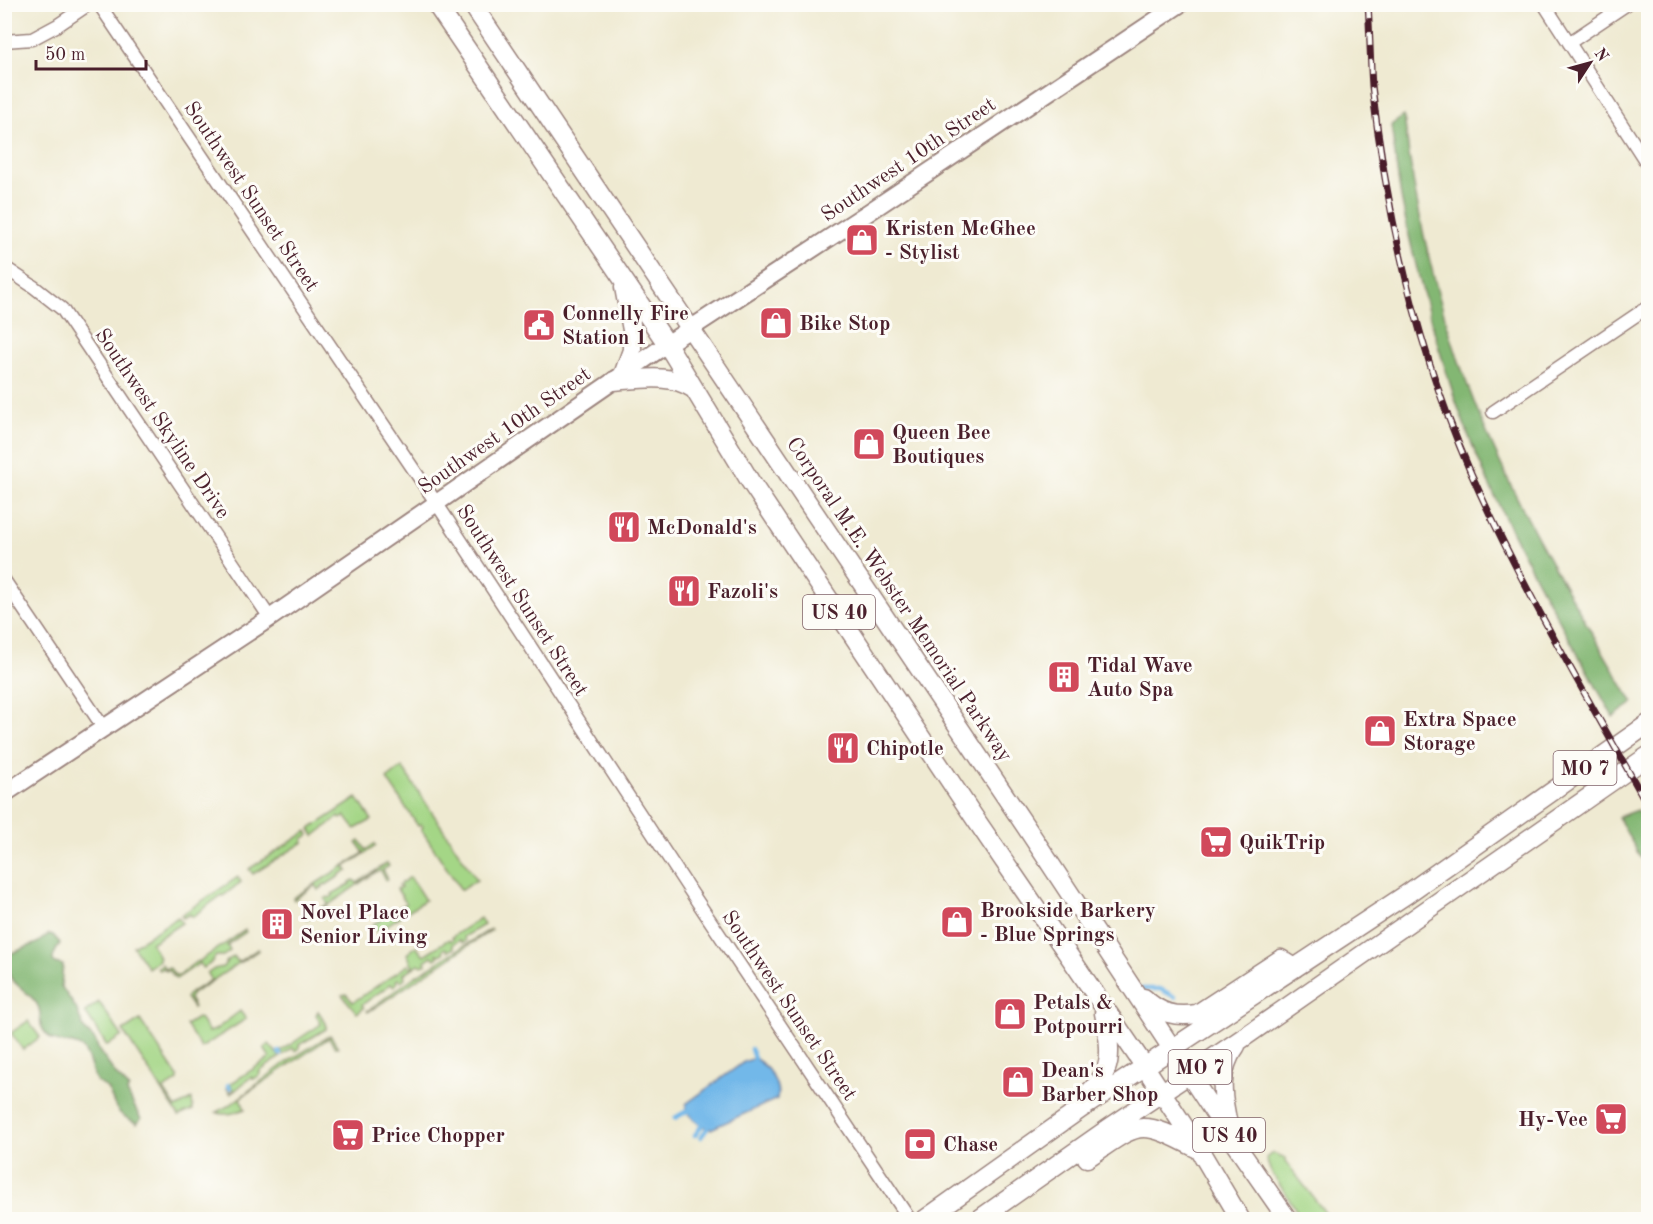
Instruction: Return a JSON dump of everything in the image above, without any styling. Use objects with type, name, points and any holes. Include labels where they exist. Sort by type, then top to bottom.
[{"type":"main road","name":"US 40","points":[[436,4],[667,344],[750,480],[974,817],[1199,1149],[1241,1220]]},
{"type":"main road","name":"Corporal M.E. Webster Memorial Parkway","points":[[472,4],[1288,1220]]},
{"type":"main road","points":[[563,192],[585,172]]},
{"type":"main road","points":[[623,279],[629,309],[632,350],[619,378],[677,380],[694,389]]},
{"type":"main road","name":"MO 7","points":[[924,1220],[1054,1128],[1407,894],[1648,724]]},
{"type":"main road","name":"MO 7","points":[[978,1220],[1648,756]]},
{"type":"main road","points":[[1127,980],[1159,1011],[1185,1016],[1197,1014],[1281,959],[1295,968]]},
{"type":"main road","points":[[1054,1128],[1067,1109],[1096,1088],[1106,1072],[1109,1051],[1102,1005]]},
{"type":"main road","points":[[1233,1141],[1223,1105],[1222,1077],[1225,1062],[1240,1040]]},
{"type":"main road","points":[[1055,1166],[1074,1167],[1135,1128],[1147,1127],[1163,1131],[1199,1149]]},
{"type":"street","points":[[4,41],[32,39],[89,4]]},
{"type":"street","name":"Southwest Sunset Street","points":[[99,4],[437,504],[909,1220]]},
{"type":"street","name":"Southwest 10th Street","points":[[4,794],[270,618],[667,344],[1180,4]]},
{"type":"street","points":[[1544,4],[1648,165]]},
{"type":"street","points":[[1569,43],[1627,4]]},
{"type":"street","name":"Southwest Skyline Drive","points":[[4,267],[62,309],[270,618]]},
{"type":"street","points":[[1492,412],[1648,307]]},
{"type":"street","points":[[5,581],[104,727]]},
{"type":"green space","points":[[1404,116],[1409,157],[1425,240],[1460,363],[1490,440],[1522,508],[1633,703],[1613,717],[1507,522],[1470,440],[1455,399],[1426,302],[1400,193],[1391,125]]},
{"type":"green space","points":[[402,767],[477,880],[461,890],[421,829],[423,827],[421,824],[418,826],[387,779]]},
{"type":"green space","points":[[357,798],[372,820],[355,829],[345,816],[341,819],[339,817],[314,836],[310,829]]},
{"type":"green space","points":[[1637,810],[1648,831],[1648,871],[1618,817]]},
{"type":"green space","points":[[307,831],[309,835],[303,839],[304,842],[253,874],[249,869]]},
{"type":"green space","points":[[360,841],[366,850],[374,844],[376,846],[345,867],[348,871],[318,890],[315,885],[294,900],[293,898],[364,853],[357,843]]},
{"type":"green space","points":[[387,863],[389,866],[383,870],[388,879],[386,880],[381,871],[376,872],[307,920],[305,917],[328,904],[325,899],[333,896],[332,894],[354,880],[357,883]]},
{"type":"green space","points":[[238,877],[241,882],[223,896],[192,917],[190,914],[183,918],[181,915]]},
{"type":"green space","points":[[410,877],[425,900],[377,932],[372,925],[406,903],[397,889]]},
{"type":"green space","points":[[178,917],[182,923],[151,943],[159,960],[148,968],[133,946]]},
{"type":"green space","points":[[480,918],[484,925],[464,937],[466,941],[462,943],[460,940],[453,944],[454,948],[448,951],[446,948],[443,950],[444,953],[437,954],[438,957],[435,959],[432,956],[425,961],[426,964],[422,966],[419,964],[404,974],[405,978],[401,981],[398,979],[393,986],[391,984],[362,1005],[364,1008],[357,1013],[342,995],[346,994],[353,1002],[408,965],[413,966],[407,954],[416,946],[424,955],[449,939],[450,941],[452,937]]},
{"type":"green space","points":[[245,930],[246,932],[227,945],[230,951],[223,956],[216,956],[210,964],[203,968],[200,963],[176,979],[168,970],[157,968],[162,964],[165,969],[169,967],[175,975],[179,975]]},
{"type":"green space","points":[[492,930],[367,1011],[414,977]]},
{"type":"green space","points":[[49,934],[60,943],[54,953],[53,961],[63,965],[61,986],[76,1008],[84,1029],[95,1040],[99,1051],[117,1076],[129,1088],[127,1092],[141,1119],[137,1124],[118,1111],[107,1088],[97,1082],[82,1048],[56,1041],[44,1032],[36,1002],[10,977],[7,955],[37,943]]},
{"type":"green space","points":[[258,949],[192,994],[189,998],[193,1008],[186,998],[187,995],[211,980],[207,974],[223,967],[234,956],[238,962]]},
{"type":"green space","points":[[99,1002],[122,1036],[107,1046],[85,1012]]},
{"type":"green space","points":[[240,1011],[246,1019],[201,1048],[186,1025],[197,1018],[209,1032]]},
{"type":"green space","points":[[318,1011],[326,1023],[326,1029],[299,1045],[295,1051],[293,1048],[283,1055],[281,1051],[321,1024],[316,1015]]},
{"type":"green space","points":[[140,1020],[178,1077],[178,1080],[164,1090],[176,1108],[192,1099],[193,1110],[179,1116],[123,1031]]},
{"type":"green space","points":[[28,1021],[40,1037],[23,1050],[11,1033]]},
{"type":"green space","points":[[330,1035],[338,1047],[335,1047],[329,1038],[240,1098],[245,1109],[227,1114],[216,1112],[230,1105],[285,1063]]},
{"type":"green space","points":[[269,1044],[280,1057],[259,1072],[261,1074],[254,1079],[251,1077],[231,1094],[226,1087],[231,1092],[234,1090],[230,1084],[270,1058],[264,1048]]},
{"type":"green space","points":[[1272,1153],[1286,1158],[1286,1162],[1330,1219],[1302,1219],[1270,1170],[1266,1158]]},
{"type":"water","points":[[754,1058],[764,1065],[775,1081],[777,1099],[711,1129],[694,1120],[688,1113],[686,1104],[744,1062]]},
{"type":"waterway","points":[[1142,989],[1160,989],[1175,997]]},
{"type":"waterway","points":[[751,1049],[754,1058]]},
{"type":"waterway","points":[[675,1118],[687,1111]]},
{"type":"waterway","points":[[695,1135],[702,1125]]},
{"type":"waterway","points":[[701,1137],[707,1129]]},
{"type":"railway","points":[[1368,4],[1372,86],[1386,185],[1407,282],[1434,378],[1470,471],[1511,557],[1555,641],[1648,806]]},
{"type":"place","name":"Kristen McGhee - Stylist","points":[[862,240]]},
{"type":"place","name":"Bike Stop","points":[[776,323]]},
{"type":"place","name":"Connelly Fire Station 1","points":[[539,325]]},
{"type":"place","name":"Queen Bee Boutiques","points":[[869,444]]},
{"type":"place","name":"McDonald's","points":[[624,527]]},
{"type":"place","name":"Fazoli's","points":[[684,591]]},
{"type":"place","name":"Tidal Wave Auto Spa","points":[[1064,677]]},
{"type":"place","name":"Extra Space Storage","points":[[1380,731]]},
{"type":"place","name":"Chipotle","points":[[843,748]]},
{"type":"place","name":"QuikTrip","points":[[1216,842]]},
{"type":"place","name":"Brookside Barkery - Blue Springs","points":[[957,922]]},
{"type":"place","name":"Novel Place Senior Living","points":[[277,924]]},
{"type":"place","name":"Petals & Potpourri","points":[[1010,1014]]},
{"type":"place","name":"Dean's Barber Shop","points":[[1018,1082]]},
{"type":"place","name":"Hy-Vee","points":[[1611,1119]]},
{"type":"place","name":"Price Chopper","points":[[348,1135]]},
{"type":"place","name":"Chase","points":[[920,1144]]}]
